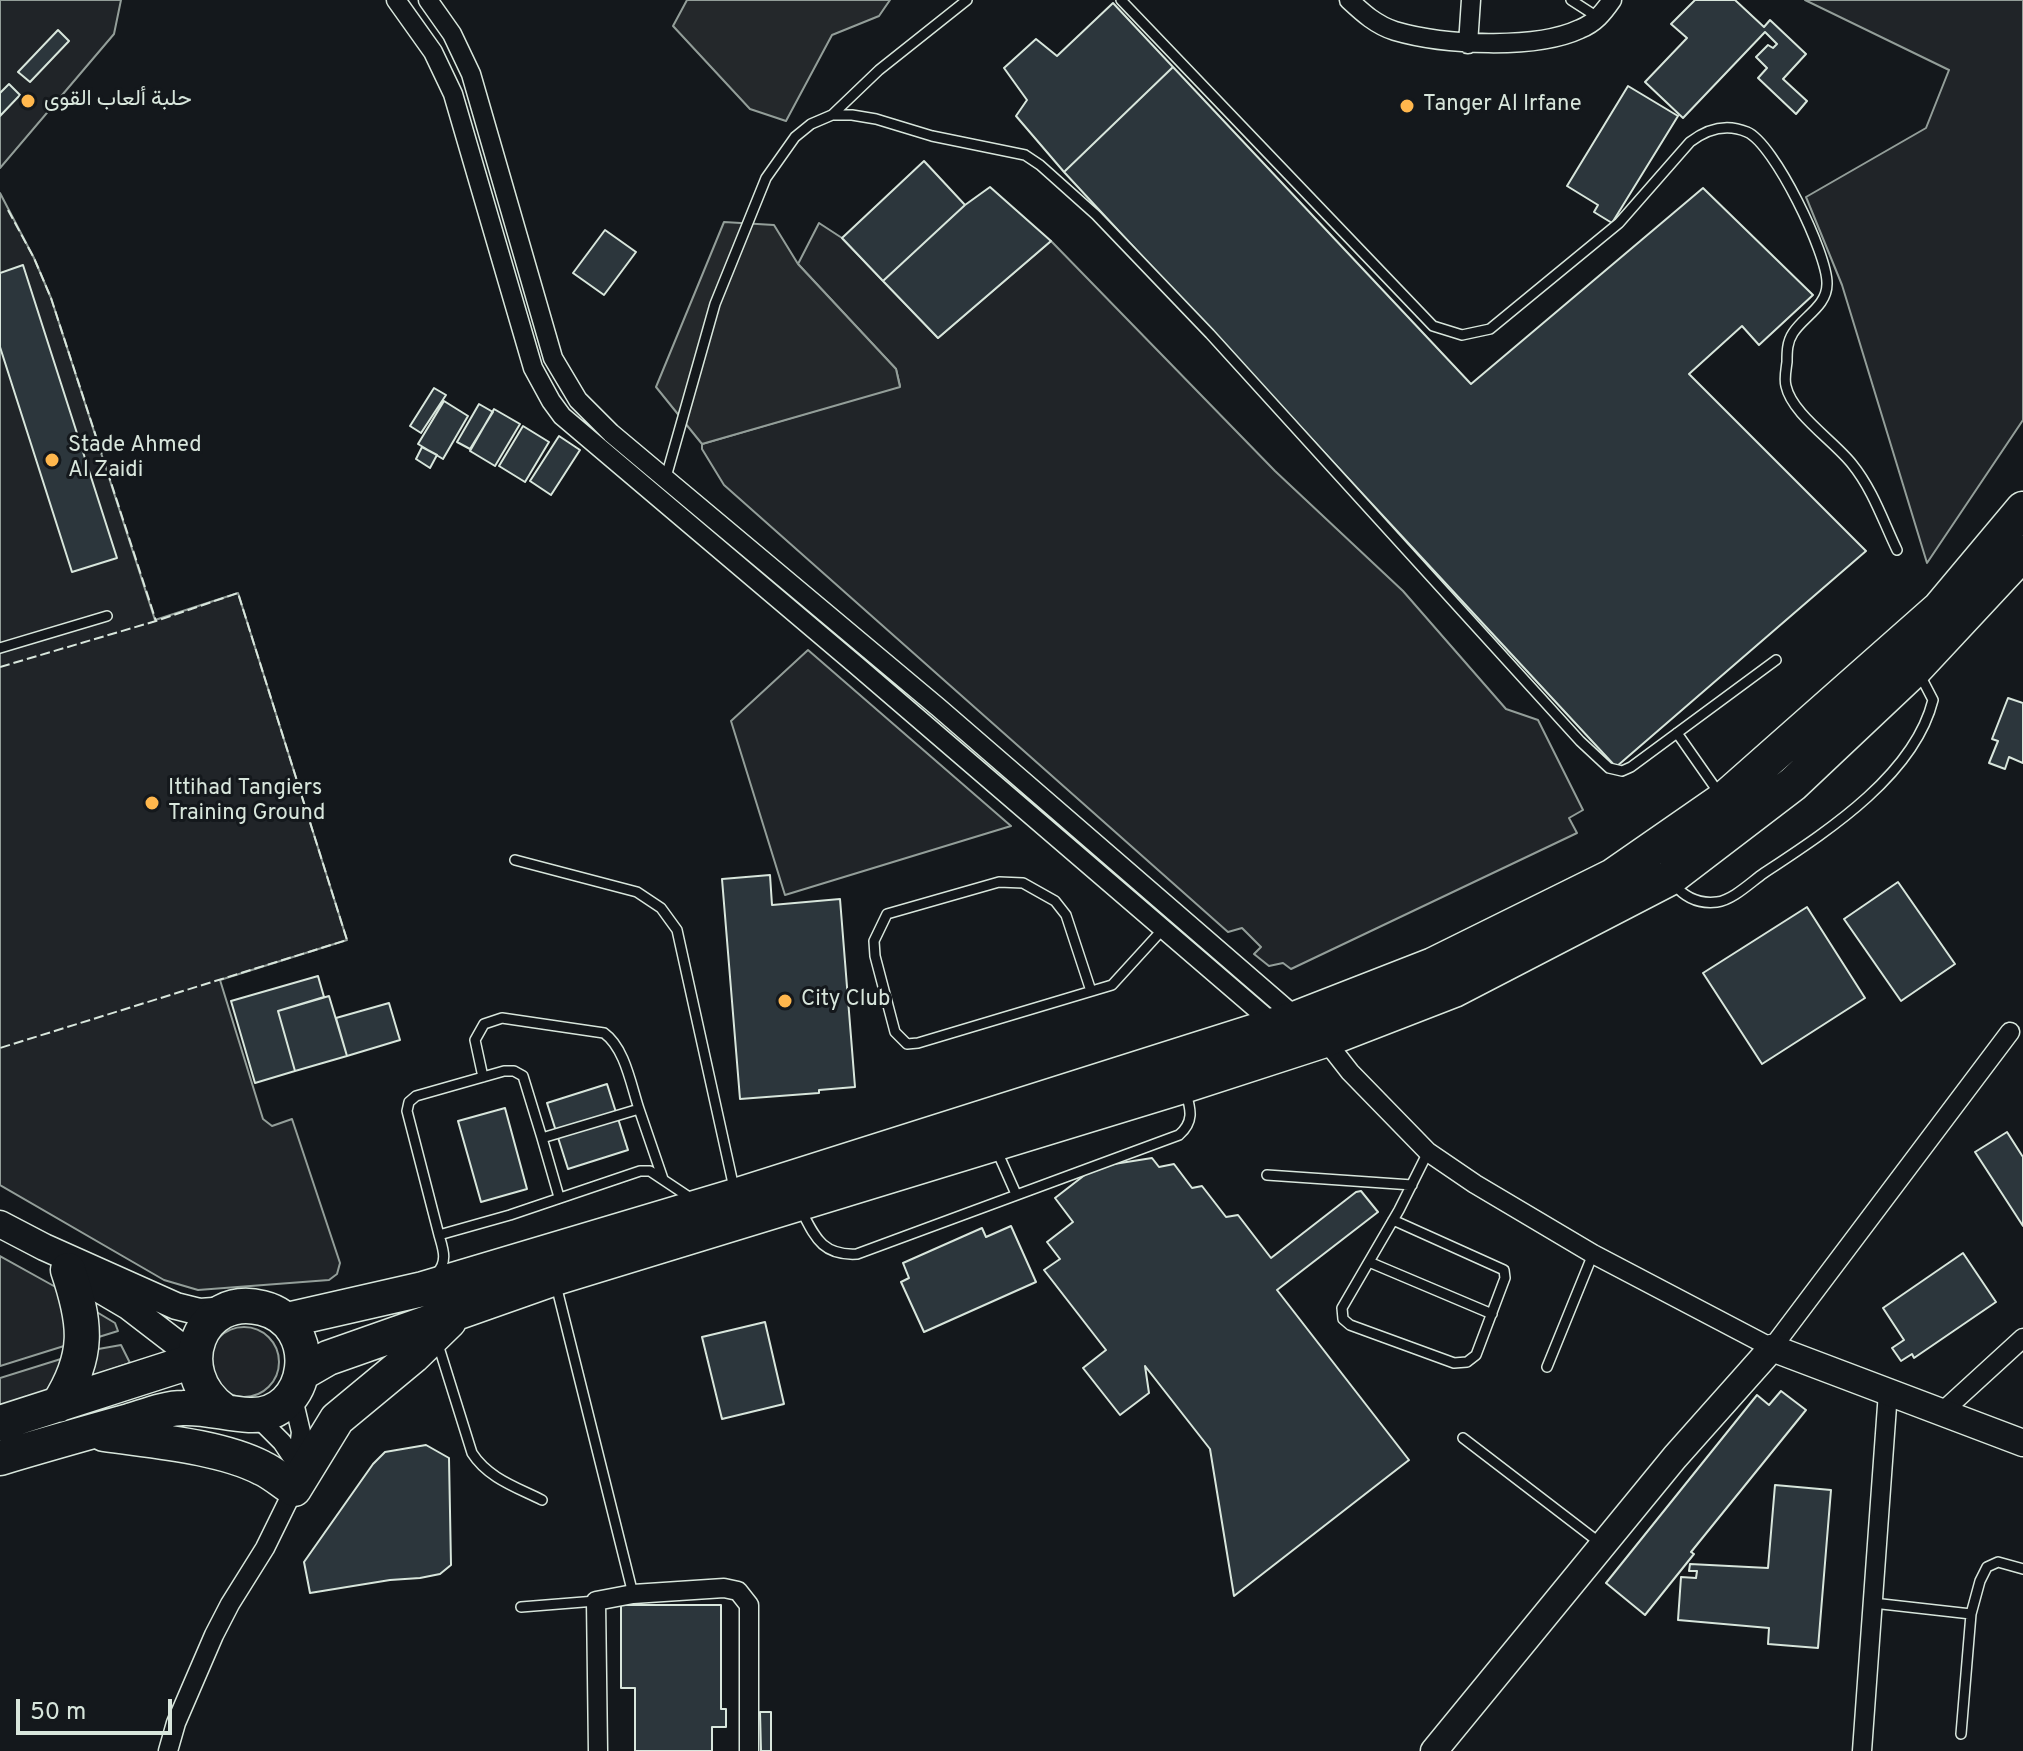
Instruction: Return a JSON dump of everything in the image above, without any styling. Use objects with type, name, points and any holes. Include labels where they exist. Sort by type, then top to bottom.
[{"type":"highway","points":[[287,1320],[423,1289],[735,1196],[1286,1022],[1433,965],[1613,876],[1724,799],[1940,608],[2023,509]]},
{"type":"highway","points":[[0,1458],[180,1407],[269,1412],[328,1358],[446,1323],[555,1278],[1325,1040],[1454,990],[1670,878],[1793,784],[1916,668],[2023,553]]},
{"type":"highway","points":[[56,1258],[77,1295],[84,1335],[77,1368],[58,1405]]},
{"type":"highway","points":[[239,1412],[201,1389],[193,1358],[200,1334],[207,1324],[227,1310],[244,1306],[261,1307],[287,1320],[299,1339],[303,1356],[297,1384]]},
{"type":"highway","points":[[89,1432],[169,1443],[295,1476],[337,1419],[413,1356],[446,1323]]},
{"type":"highway","points":[[0,1423],[193,1358]]},
{"type":"street","points":[[396,0],[433,52],[453,94],[527,351],[541,385],[562,416],[1164,928],[1286,1022]]},
{"type":"street","points":[[428,0],[452,34],[471,74],[553,358],[578,400],[594,418],[939,708],[1286,1022]]},
{"type":"street","points":[[1349,0],[1370,19],[1395,30],[1468,44],[1536,40],[1579,30],[1599,18],[1612,0]]},
{"type":"street","points":[[1468,44],[1471,0]]},
{"type":"street","points":[[1434,1751],[1703,1423],[1772,1348],[2010,1032]]},
{"type":"street","points":[[1325,1040],[1350,1072],[1428,1152],[1475,1184],[1593,1254],[1692,1303],[1772,1348],[2023,1443]]},
{"type":"street","points":[[0,1224],[128,1306],[193,1358]]},
{"type":"street","points":[[56,1258],[176,1306],[200,1312],[227,1310]]},
{"type":"street","points":[[1941,1413],[2023,1338]]},
{"type":"street","points":[[168,1751],[176,1723],[214,1635],[265,1548],[295,1476],[301,1432],[297,1384]]},
{"type":"street","points":[[1862,1751],[1888,1392]]},
{"type":"street","points":[[239,1412],[282,1442],[295,1476]]},
{"type":"street","points":[[598,1751],[596,1601],[633,1594],[724,1588],[738,1591],[749,1605],[749,1751]]},
{"type":"lane","points":[[666,477],[715,304],[766,178],[795,137],[811,124],[832,115],[879,70],[967,0]]},
{"type":"lane","points":[[1121,0],[1433,326],[1447,332],[1462,335],[1490,329],[1619,223],[1701,133],[1732,128],[1761,141],[1799,202],[1825,269],[1827,285],[1825,299],[1793,332],[1788,344],[1785,384],[1791,401],[1851,462],[1867,486],[1897,550]]},
{"type":"lane","points":[[1571,0],[1599,18]]},
{"type":"lane","points":[[832,115],[876,119],[932,136],[1025,155],[1040,165],[1096,215],[1210,334],[1580,741],[1609,768],[1622,771],[1631,767],[1776,660]]},
{"type":"lane","points":[[0,648],[107,616]]},
{"type":"lane","points":[[1670,878],[1681,892],[1692,899],[1721,902],[1837,823],[1910,753],[1929,717],[1933,700],[1916,668]]},
{"type":"lane","points":[[1677,733],[1724,799]]},
{"type":"lane","points":[[515,860],[637,892],[661,908],[677,930],[735,1196]]},
{"type":"lane","points":[[1091,991],[1066,915],[1055,901],[1023,883],[999,882],[887,914],[874,941],[895,1032],[907,1044],[1112,985],[1164,928]]},
{"type":"lane","points":[[483,1077],[475,1040],[484,1024],[502,1018],[604,1033],[612,1039],[620,1053],[663,1179]]},
{"type":"lane","points":[[423,1289],[443,1267],[445,1257],[407,1111],[409,1102],[416,1096],[504,1071],[514,1071],[523,1076],[559,1197]]},
{"type":"lane","points":[[798,1205],[819,1242],[844,1255],[857,1254],[1179,1135],[1186,1129],[1191,1114],[1183,1086]]},
{"type":"lane","points":[[542,1138],[639,1109]]},
{"type":"lane","points":[[994,1144],[1016,1194]]},
{"type":"lane","points":[[1393,1220],[1504,1270],[1505,1278],[1476,1355],[1467,1362],[1454,1363],[1350,1325],[1343,1319],[1342,1308],[1428,1152]]},
{"type":"lane","points":[[439,1235],[510,1215],[640,1171],[650,1171],[702,1205]]},
{"type":"lane","points":[[1267,1175],[1412,1185]]},
{"type":"lane","points":[[1547,1367],[1593,1254]]},
{"type":"lane","points":[[1369,1262],[1492,1314]]},
{"type":"lane","points":[[555,1278],[633,1594]]},
{"type":"lane","points":[[446,1323],[472,1453],[482,1468],[542,1500]]},
{"type":"lane","points":[[1463,1438],[1603,1545]]},
{"type":"lane","points":[[1961,1734],[1971,1614],[1980,1581],[1987,1567],[1998,1562],[2023,1569]]},
{"type":"lane","points":[[521,1607],[596,1601]]},
{"type":"lane","points":[[1873,1603],[1971,1614]]},
{"type":"shaded area","name":"حلبة ألعاب القوى","points":[[0,0],[121,0],[114,34],[0,168]]},
{"type":"shaded area","points":[[687,0],[890,0],[879,16],[832,35],[786,121],[750,109],[673,26]]},
{"type":"shaded area","points":[[1805,0],[2023,0],[2023,420],[1927,563],[1842,285],[1806,197],[1926,128],[1949,70]]},
{"type":"shaded area","points":[[0,193],[51,298],[155,620],[238,593],[347,940],[220,980],[263,1119],[272,1126],[292,1119],[340,1263],[337,1274],[329,1280],[198,1290],[164,1280],[0,1185]]},
{"type":"shaded area","points":[[724,222],[774,225],[798,264],[896,369],[900,387],[702,444],[656,387]]},
{"type":"shaded area","points":[[819,223],[842,238],[938,338],[1051,241],[1275,471],[1403,591],[1506,709],[1538,720],[1583,810],[1569,818],[1577,833],[1291,969],[1283,963],[1269,966],[1254,954],[1261,947],[1242,928],[1228,932],[724,485],[702,449],[702,444],[900,386],[896,369],[798,264]]},
{"type":"shaded area","points":[[808,650],[1011,826],[785,895],[731,721]]},
{"type":"shaded area","points":[[0,1256],[61,1290],[71,1317],[64,1346],[0,1366]]},
{"type":"shaded area","points":[[85,1305],[115,1323],[118,1331],[89,1340]]},
{"type":"shaded area","points":[[237,1327],[251,1327],[273,1342],[279,1362],[277,1375],[269,1387],[251,1397],[237,1397],[215,1382],[209,1369],[209,1355],[224,1333]]},
{"type":"shaded area","points":[[121,1345],[130,1363],[80,1380],[87,1351]]},
{"type":"shaded area","points":[[64,1358],[50,1392],[0,1408],[0,1378]]},
{"type":"building","points":[[1695,0],[1735,0],[1764,27],[1770,20],[1806,54],[1783,79],[1807,101],[1796,114],[1758,78],[1767,68],[1756,57],[1768,45],[1773,48],[1777,44],[1765,32],[1683,118],[1645,82],[1687,38],[1671,24]]},
{"type":"building","points":[[1113,3],[1173,67],[1064,172],[1016,116],[1027,100],[1004,68],[1036,39],[1057,56]]},
{"type":"building","points":[[58,30],[69,41],[30,82],[18,72]]},
{"type":"building","points":[[1173,67],[1471,384],[1703,188],[1813,295],[1759,345],[1742,326],[1689,374],[1866,551],[1616,767],[1064,172]]},
{"type":"building","points":[[9,84],[20,95],[0,116],[0,93]]},
{"type":"building","points":[[1628,86],[1678,116],[1612,223],[1594,212],[1598,205],[1567,186]]},
{"type":"building","points":[[924,161],[965,205],[883,281],[842,238]]},
{"type":"building","points":[[990,187],[1051,241],[938,338],[883,281],[965,205]]},
{"type":"building","points":[[605,230],[636,252],[604,295],[573,273]]},
{"type":"building","points":[[23,265],[117,558],[72,572],[0,347],[0,273]]},
{"type":"building","points":[[434,388],[446,395],[421,433],[410,426]]},
{"type":"building","points":[[444,401],[468,416],[443,459],[418,444]]},
{"type":"building","points":[[479,404],[493,412],[470,449],[457,442]]},
{"type":"building","points":[[494,409],[520,424],[495,466],[470,451]]},
{"type":"building","points":[[523,426],[549,442],[525,482],[499,466]]},
{"type":"building","points":[[559,436],[580,450],[551,495],[530,481]]},
{"type":"building","points":[[422,447],[437,455],[430,468],[416,459]]},
{"type":"building","points":[[2008,698],[2023,703],[2023,763],[2009,757],[2005,769],[1989,763],[1998,741],[1992,739]]},
{"type":"building","points":[[770,875],[772,905],[840,899],[855,1087],[740,1099],[722,879]]},
{"type":"building","points":[[1898,882],[1955,964],[1901,1001],[1844,919]]},
{"type":"building","points":[[1807,907],[1865,998],[1762,1064],[1703,973]]},
{"type":"building","points":[[318,976],[324,997],[278,1011],[295,1071],[255,1083],[231,1001]]},
{"type":"building","points":[[329,996],[347,1056],[295,1071],[278,1011]]},
{"type":"building","points":[[389,1003],[400,1040],[347,1056],[336,1018]]},
{"type":"building","points":[[607,1084],[628,1150],[568,1169],[547,1103]]},
{"type":"building","points":[[505,1108],[527,1189],[481,1202],[458,1121]]},
{"type":"building","points":[[2007,1132],[2023,1157],[2023,1226],[1975,1152]]},
{"type":"building","points":[[1152,1158],[1159,1167],[1174,1164],[1192,1188],[1202,1186],[1226,1217],[1238,1215],[1271,1258],[1356,1192],[1361,1191],[1378,1212],[1277,1290],[1409,1460],[1234,1596],[1210,1449],[1145,1366],[1149,1393],[1120,1415],[1083,1368],[1106,1350],[1044,1270],[1060,1259],[1047,1242],[1073,1222],[1055,1198],[1095,1167]]},
{"type":"building","points":[[1011,1226],[1036,1282],[924,1332],[901,1282],[909,1278],[903,1263],[982,1228],[986,1237]]},
{"type":"building","points":[[1963,1253],[1996,1302],[1914,1358],[1912,1354],[1901,1361],[1892,1348],[1904,1340],[1883,1308]]},
{"type":"building","points":[[765,1322],[784,1404],[722,1419],[702,1337]]},
{"type":"building","points":[[1781,1391],[1806,1410],[1691,1552],[1694,1554],[1645,1615],[1606,1583],[1757,1395],[1769,1405]]},
{"type":"building","points":[[426,1445],[449,1458],[451,1565],[440,1574],[420,1578],[310,1593],[304,1562],[373,1464],[385,1452]]},
{"type":"building","points":[[1775,1485],[1831,1490],[1818,1648],[1768,1644],[1769,1628],[1678,1620],[1681,1577],[1696,1578],[1697,1571],[1689,1571],[1690,1564],[1768,1568]]},
{"type":"building","points":[[621,1605],[721,1605],[721,1709],[726,1709],[726,1727],[712,1727],[712,1751],[635,1751],[635,1688],[621,1688]]},
{"type":"building","points":[[760,1712],[771,1712],[771,1751],[761,1751]]},
{"type":"fence","points":[[8,210],[51,298],[156,621]]},
{"type":"fence","points":[[0,667],[238,593],[347,940],[0,1048]]},
{"type":"place","name":"حلبة ألعاب القوى","points":[[28,101]]},
{"type":"place","name":"Tanger Al Irfane","points":[[1407,106]]},
{"type":"place","name":"Stade Ahmed Al Zaidi","points":[[52,460]]},
{"type":"place","name":"Ittihad Tangiers Training Ground","points":[[152,803]]},
{"type":"place","name":"City Club","points":[[785,1001]]}]
